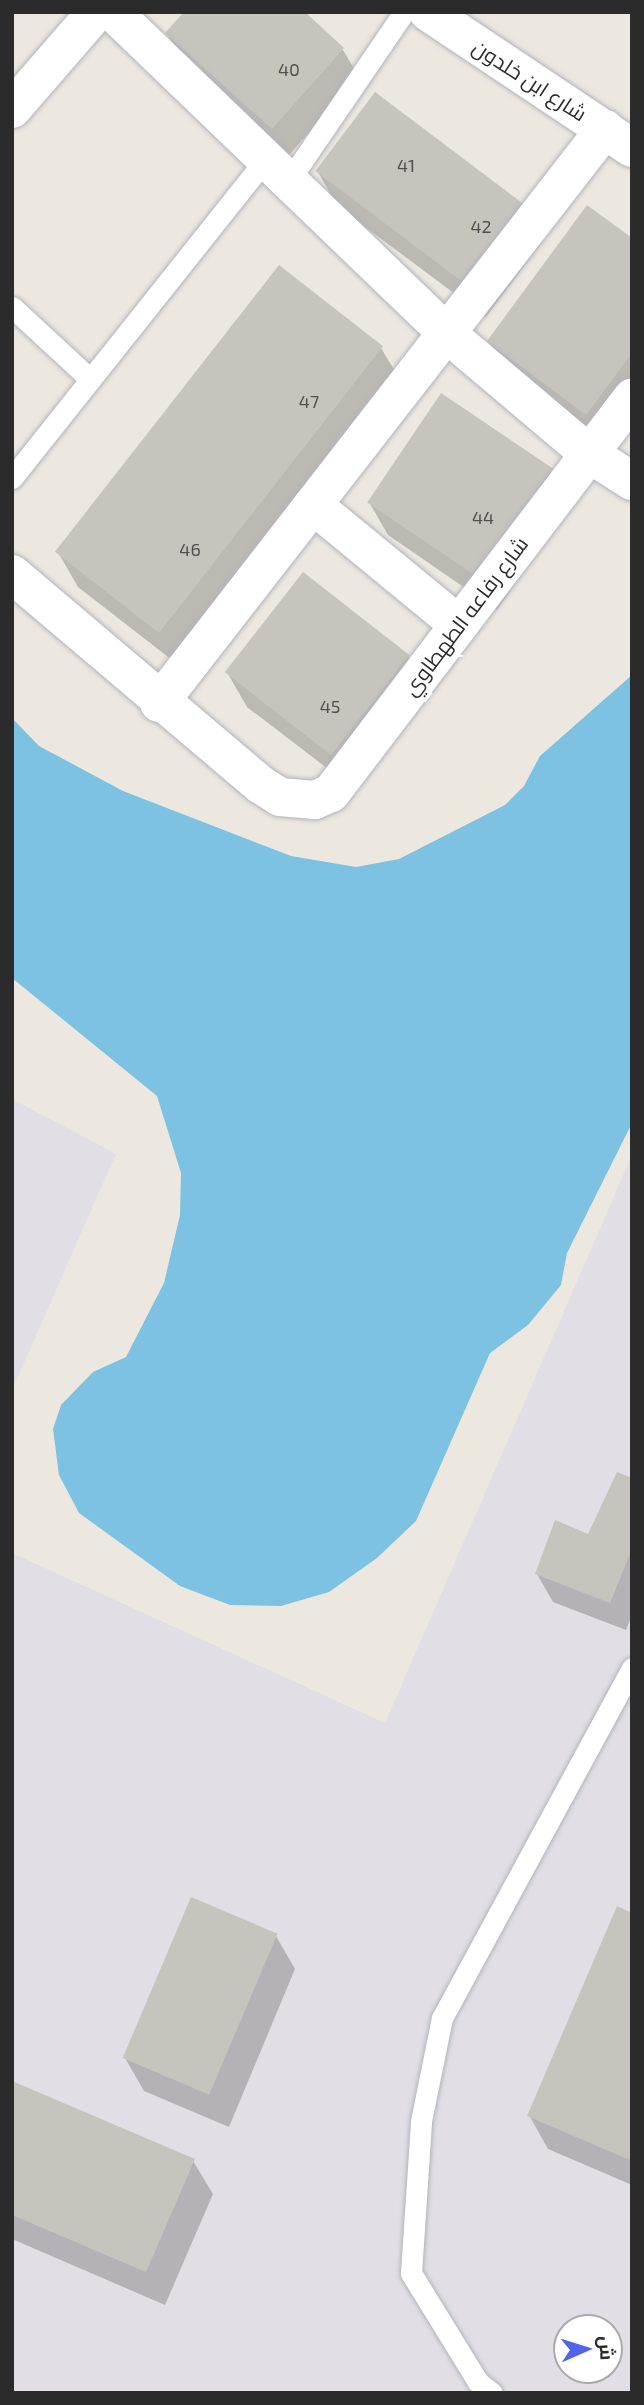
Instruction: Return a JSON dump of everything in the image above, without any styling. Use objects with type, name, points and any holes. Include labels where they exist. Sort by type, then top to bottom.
[{"type":"street","points":[[12,109],[26,80],[96,12]]},
{"type":"street","points":[[113,12],[445,332],[588,453],[632,481]]},
{"type":"street","name":"شارع ابن خلدون","points":[[428,12],[479,26],[622,136]]},
{"type":"street","points":[[12,574],[159,703],[445,332],[622,136]]},
{"type":"street","name":"شارع رفاعه الطهطاوي","points":[[159,703],[280,797],[315,800],[331,793],[632,398]]},
{"type":"street","points":[[313,505],[459,625]]},
{"type":"lane","points":[[12,478],[89,378],[276,171],[404,12]]},
{"type":"lane","points":[[12,307],[89,378]]},
{"type":"lane","points":[[492,2393],[478,2382],[411,2273],[421,2121],[442,2018],[632,1668]]},
{"type":"shaded area","points":[[12,1099],[116,1154],[12,1390]]},
{"type":"shaded area","points":[[632,1155],[632,2393],[12,2393],[12,1553],[385,1723]]},
{"type":"water","points":[[632,675],[632,1123],[567,1253],[561,1285],[528,1325],[490,1353],[416,1521],[377,1558],[329,1592],[281,1606],[230,1605],[180,1586],[79,1513],[59,1475],[53,1429],[61,1405],[93,1372],[126,1357],[164,1283],[180,1215],[181,1173],[157,1096],[12,978],[12,718],[39,746],[123,791],[291,856],[356,867],[399,859],[505,805],[524,786],[540,756]]},
{"type":"building","points":[[184,12],[305,12],[344,48],[272,129],[165,33]]},
{"type":"building","points":[[375,92],[525,205],[466,284],[315,171]]},
{"type":"building","points":[[587,205],[632,238],[632,353],[586,415],[487,341]]},
{"type":"building","points":[[279,265],[383,346],[159,633],[55,552]]},
{"type":"building","points":[[441,393],[553,468],[479,578],[367,502]]},
{"type":"building","points":[[303,572],[409,655],[331,755],[225,672]]},
{"type":"building","points":[[617,1472],[632,1478],[632,1549],[610,1603],[535,1574],[555,1520],[588,1534]]},
{"type":"building","points":[[191,1897],[278,1934],[209,2095],[123,2058]]},
{"type":"building","points":[[617,1906],[632,1913],[632,2161],[527,2116]]},
{"type":"building","points":[[12,2081],[195,2159],[146,2272],[12,2215]]}]
